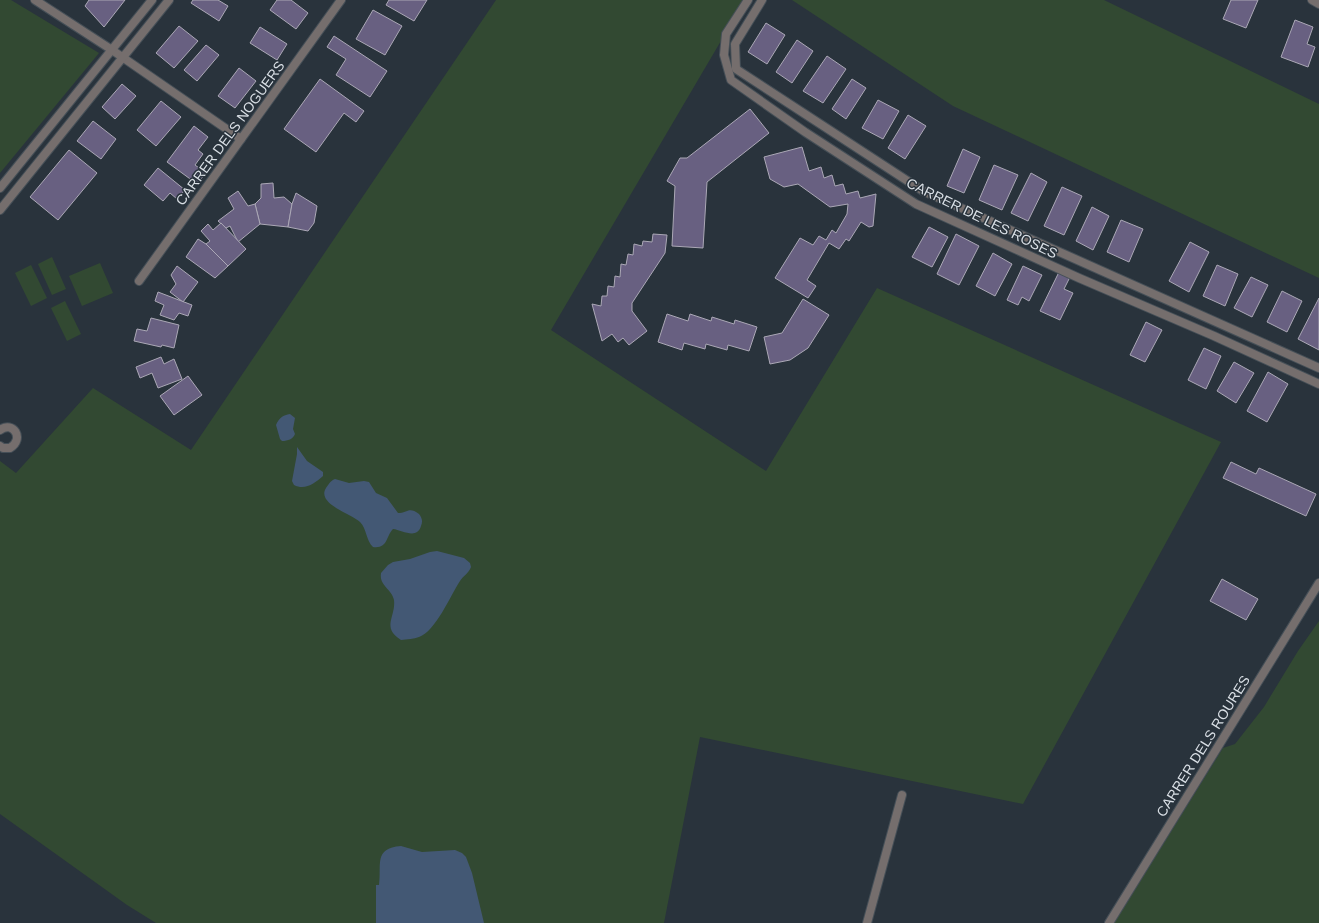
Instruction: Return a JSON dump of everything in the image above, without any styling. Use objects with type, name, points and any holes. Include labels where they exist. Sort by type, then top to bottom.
[{"type":"street","points":[[35,0],[112,50],[241,139]]},
{"type":"street","points":[[0,188],[152,0]]},
{"type":"street","points":[[0,210],[168,0]]},
{"type":"street","name":"CARRER DELS NOGUERS","points":[[139,281],[341,0]]},
{"type":"street","name":"CARRER DE LES ROSES","points":[[748,0],[726,34],[724,55],[731,80],[805,132],[916,204],[1319,384]]},
{"type":"street","name":"CARRER DE LES ROSES","points":[[762,0],[735,44],[736,69],[923,191],[1319,368]]},
{"type":"street","points":[[1312,0],[1319,4]]},
{"type":"street","points":[[0,446],[3,448],[10,448],[14,446],[17,440],[15,431],[10,428],[1,428]]},
{"type":"street","name":"CARRER DELS ROURES","points":[[1109,923],[1319,583]]},
{"type":"street","points":[[867,923],[902,795]]},
{"type":"green space","points":[[0,0],[11,0],[99,53],[0,173]]},
{"type":"green space","points":[[496,0],[745,0],[551,330],[766,471],[877,288],[1221,442],[1023,804],[700,737],[664,923],[156,923],[127,905],[0,814],[0,461],[16,473],[93,388],[191,450]]},
{"type":"green space","points":[[792,0],[1104,0],[1319,104],[1319,278],[953,106]]},
{"type":"green space","points":[[52,257],[66,289],[52,295],[38,264]]},
{"type":"green space","points":[[100,263],[113,293],[82,306],[69,276]]},
{"type":"green space","points":[[31,265],[47,298],[31,306],[15,273]]},
{"type":"green space","points":[[65,301],[81,334],[67,341],[51,308]]},
{"type":"green space","points":[[1319,621],[1319,923],[1114,923],[1223,748],[1235,744],[1264,707],[1298,651]]},
{"type":"water","points":[[290,414],[295,418],[293,429],[295,434],[290,439],[282,441],[276,425],[278,420],[285,415]]},
{"type":"water","points":[[297,447],[307,461],[323,472],[323,476],[313,484],[306,487],[298,487],[294,485],[292,481]]},
{"type":"water","points":[[335,479],[349,483],[364,481],[369,482],[376,493],[387,498],[398,513],[413,510],[419,514],[422,524],[419,530],[416,533],[409,533],[393,529],[384,544],[378,547],[373,547],[369,542],[360,522],[330,504],[326,499],[324,494],[326,488]]},
{"type":"water","points":[[437,551],[464,558],[470,563],[471,567],[460,581],[437,621],[431,628],[419,637],[401,640],[392,631],[391,622],[394,600],[393,596],[382,581],[381,573],[393,562],[410,559]]},
{"type":"water","points":[[401,846],[422,852],[455,850],[462,853],[466,857],[472,873],[484,923],[376,923],[376,885],[379,885],[381,859],[386,850],[392,847]]},
{"type":"building","points":[[89,0],[125,0],[104,27],[85,6]]},
{"type":"building","points":[[193,0],[218,0],[228,6],[219,21],[191,3]]},
{"type":"building","points":[[277,0],[291,0],[308,13],[296,29],[270,10]]},
{"type":"building","points":[[389,0],[427,0],[414,21],[386,5]]},
{"type":"building","points":[[1231,0],[1258,0],[1246,28],[1223,19]]},
{"type":"building","points":[[373,10],[402,26],[385,55],[356,39]]},
{"type":"building","points":[[1295,20],[1313,27],[1307,44],[1315,47],[1308,67],[1281,57]]},
{"type":"building","points":[[766,23],[785,35],[767,64],[748,52]]},
{"type":"building","points":[[179,26],[198,41],[174,68],[156,53]]},
{"type":"building","points":[[260,27],[287,44],[277,60],[250,43]]},
{"type":"building","points":[[334,36],[387,71],[370,97],[336,75],[346,59],[327,47]]},
{"type":"building","points":[[797,40],[813,51],[792,83],[776,72]]},
{"type":"building","points":[[206,45],[219,55],[197,81],[184,70]]},
{"type":"building","points":[[827,56],[846,69],[823,103],[803,91]]},
{"type":"building","points":[[239,68],[256,81],[235,108],[218,96]]},
{"type":"building","points":[[320,79],[364,111],[356,122],[344,113],[316,152],[284,129]]},
{"type":"building","points":[[852,79],[866,88],[846,119],[832,109]]},
{"type":"building","points":[[122,84],[136,96],[115,119],[102,107]]},
{"type":"building","points":[[878,100],[899,111],[883,139],[862,128]]},
{"type":"building","points":[[161,101],[181,117],[156,146],[137,130]]},
{"type":"building","points":[[750,109],[769,133],[707,182],[703,248],[672,246],[675,186],[667,181],[680,158],[687,158]]},
{"type":"building","points":[[908,115],[926,126],[905,159],[888,148]]},
{"type":"building","points":[[93,121],[116,139],[101,159],[77,141]]},
{"type":"building","points":[[194,126],[208,137],[198,150],[203,154],[195,165],[206,173],[197,184],[167,162]]},
{"type":"building","points":[[802,147],[809,171],[821,167],[824,178],[832,175],[835,186],[843,184],[846,194],[858,191],[860,198],[876,194],[873,226],[869,227],[861,222],[849,241],[846,239],[839,249],[829,243],[807,280],[816,286],[808,298],[775,278],[800,238],[813,245],[819,236],[826,240],[832,230],[836,233],[847,214],[848,204],[830,207],[798,184],[784,187],[770,179],[764,157]]},
{"type":"building","points":[[963,149],[980,157],[964,193],[947,186]]},
{"type":"building","points":[[69,150],[97,173],[58,220],[30,197]]},
{"type":"building","points":[[994,165],[1018,175],[1002,210],[979,200]]},
{"type":"building","points":[[158,168],[185,190],[177,199],[170,193],[163,201],[144,185]]},
{"type":"building","points":[[1031,173],[1047,182],[1028,221],[1011,213]]},
{"type":"building","points":[[273,183],[274,198],[284,197],[292,204],[288,227],[260,224],[255,204],[261,198],[261,184]]},
{"type":"building","points":[[1062,187],[1082,196],[1064,235],[1044,226]]},
{"type":"building","points":[[238,191],[248,206],[255,204],[260,224],[238,242],[230,226],[226,228],[218,221],[234,209],[228,198]]},
{"type":"building","points":[[296,193],[317,206],[314,223],[308,231],[288,227],[292,204]]},
{"type":"building","points":[[1092,207],[1109,216],[1093,250],[1076,241]]},
{"type":"building","points":[[1121,220],[1143,229],[1129,262],[1107,252]]},
{"type":"building","points":[[221,223],[246,249],[228,266],[206,244],[210,241],[201,231],[208,224],[213,230]]},
{"type":"building","points":[[929,227],[948,237],[932,267],[912,257]]},
{"type":"building","points":[[653,234],[667,235],[665,253],[632,303],[632,311],[647,331],[629,345],[623,338],[618,342],[612,334],[602,341],[592,304],[601,306],[602,296],[607,296],[608,286],[614,287],[615,276],[620,277],[621,264],[626,265],[628,254],[633,255],[634,244],[642,246],[643,241],[652,242]]},
{"type":"building","points":[[956,234],[979,246],[959,285],[937,274]]},
{"type":"building","points":[[198,239],[206,244],[228,266],[215,278],[186,257]]},
{"type":"building","points":[[1190,242],[1209,252],[1189,292],[1169,281]]},
{"type":"building","points":[[993,253],[1012,264],[995,296],[976,286]]},
{"type":"building","points":[[1217,265],[1238,274],[1225,306],[1203,296]]},
{"type":"building","points":[[177,266],[198,282],[183,302],[170,292],[176,284],[171,275]]},
{"type":"building","points":[[1023,266],[1042,275],[1029,301],[1022,297],[1018,305],[1007,300]]},
{"type":"building","points":[[1059,272],[1070,277],[1064,289],[1073,293],[1060,320],[1040,311]]},
{"type":"building","points":[[1251,277],[1268,285],[1252,317],[1234,308]]},
{"type":"building","points":[[1282,291],[1302,301],[1287,332],[1267,322]]},
{"type":"building","points":[[158,292],[192,305],[188,316],[179,313],[174,320],[160,315],[164,305],[155,301]]},
{"type":"building","points":[[1319,298],[1319,350],[1298,339]]},
{"type":"building","points":[[803,299],[829,315],[808,348],[790,360],[770,364],[764,337],[782,333]]},
{"type":"building","points":[[667,314],[688,321],[690,314],[711,321],[712,317],[734,324],[735,320],[757,327],[749,351],[728,345],[727,350],[706,344],[705,349],[684,343],[682,350],[658,342]]},
{"type":"building","points":[[151,318],[179,325],[174,348],[162,345],[161,347],[134,341],[137,329],[147,331]]},
{"type":"building","points":[[1146,322],[1162,330],[1145,362],[1130,355]]},
{"type":"building","points":[[1204,348],[1221,356],[1206,389],[1188,380]]},
{"type":"building","points":[[161,357],[164,364],[174,359],[182,379],[158,388],[152,373],[140,378],[136,367]]},
{"type":"building","points":[[1234,362],[1254,373],[1236,403],[1217,391]]},
{"type":"building","points":[[1268,372],[1288,384],[1267,422],[1247,411]]},
{"type":"building","points":[[188,376],[202,395],[174,415],[160,396]]},
{"type":"building","points":[[1231,462],[1256,474],[1259,468],[1316,494],[1306,516],[1223,478]]},
{"type":"building","points":[[1222,579],[1258,599],[1246,620],[1210,601]]}]
